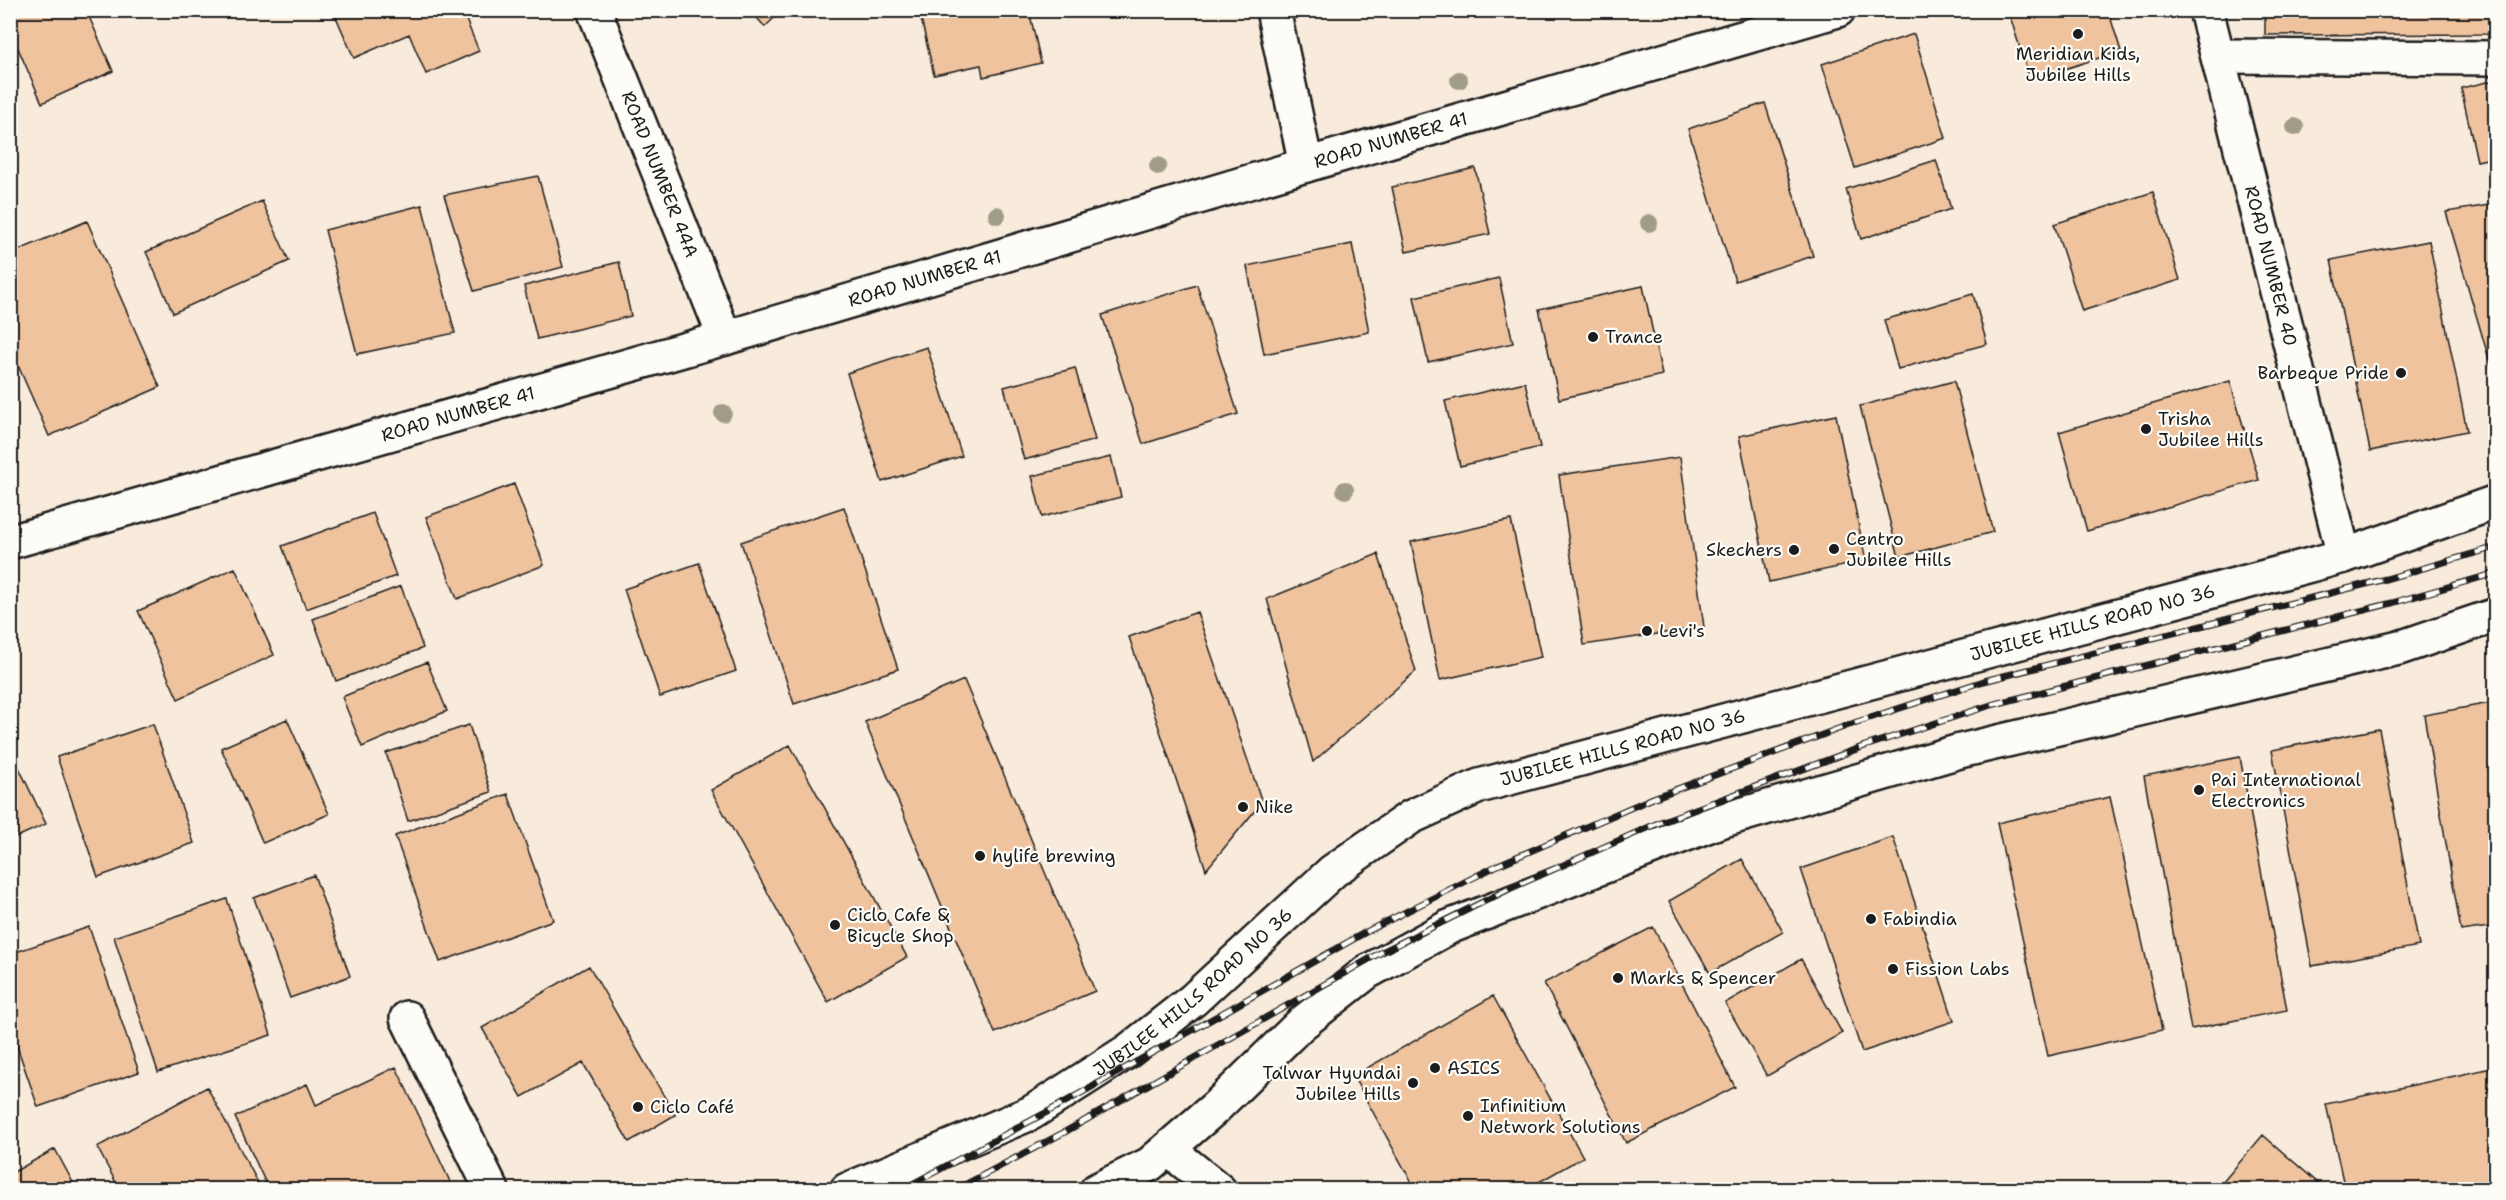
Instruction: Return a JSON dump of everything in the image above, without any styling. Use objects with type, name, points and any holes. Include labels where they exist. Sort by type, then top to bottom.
[{"type":"main road","name":"ROAD NUMBER 44A","points":[[594,10],[725,338]]},
{"type":"main road","points":[[1273,10],[1306,165]]},
{"type":"main road","name":"ROAD NUMBER 41","points":[[10,542],[725,338],[1838,10]]},
{"type":"main road","name":"ROAD NUMBER 40","points":[[2206,10],[2344,555]]},
{"type":"main road","points":[[2217,56],[2496,58]]},
{"type":"main road","name":"JUBILEE HILLS ROAD NO 36","points":[[847,1190],[1031,1113],[1080,1082],[1128,1051],[1193,1000],[1333,871],[1411,817],[1479,786],[2344,555],[2496,502]]},
{"type":"main road","points":[[1097,1190],[1150,1164],[1215,1107],[1301,1024],[1367,972],[1449,927],[1728,819],[1960,751],[2399,648],[2496,615]]},
{"type":"main road","points":[[407,1018],[492,1190]]},
{"type":"main road","points":[[1168,1149],[1219,1190]]},
{"type":"building","points":[[10,10],[86,10],[113,71],[42,103],[10,30]]},
{"type":"building","points":[[333,10],[462,10],[479,51],[426,74],[409,34],[354,58]]},
{"type":"building","points":[[750,10],[782,10],[765,27]]},
{"type":"building","points":[[919,10],[1029,10],[1041,63],[983,77],[981,65],[934,75]]},
{"type":"building","points":[[2008,10],[2108,10],[2121,51],[2030,80]]},
{"type":"building","points":[[2265,10],[2496,10],[2496,34],[2265,35]]},
{"type":"building","points":[[1914,34],[1946,138],[1855,168],[1822,64]]},
{"type":"building","points":[[2496,80],[2496,157],[2477,161],[2461,88]]},
{"type":"building","points":[[1765,103],[1813,256],[1735,281],[1688,129]]},
{"type":"building","points":[[1936,160],[1951,209],[1861,239],[1846,189]]},
{"type":"building","points":[[1475,168],[1490,234],[1406,252],[1392,187]]},
{"type":"building","points":[[538,176],[563,267],[474,291],[444,195]]},
{"type":"building","points":[[2153,192],[2180,280],[2082,311],[2054,224]]},
{"type":"building","points":[[262,201],[289,261],[173,313],[146,252]]},
{"type":"building","points":[[2496,204],[2496,383],[2446,212]]},
{"type":"building","points":[[422,205],[455,333],[357,354],[325,230]]},
{"type":"building","points":[[87,221],[160,387],[49,436],[10,347],[10,254]]},
{"type":"building","points":[[2429,241],[2467,431],[2370,451],[2331,260]]},
{"type":"building","points":[[1352,244],[1369,332],[1264,354],[1247,266]]},
{"type":"building","points":[[619,262],[631,316],[537,339],[524,286]]},
{"type":"building","points":[[1499,278],[1513,343],[1428,362],[1414,297]]},
{"type":"building","points":[[1197,285],[1238,414],[1143,444],[1102,315]]},
{"type":"building","points":[[1643,286],[1662,375],[1559,399],[1539,309]]},
{"type":"building","points":[[1973,294],[1987,344],[1898,369],[1884,320]]},
{"type":"building","points":[[927,347],[962,456],[882,482],[847,373]]},
{"type":"building","points":[[1075,368],[1095,440],[1024,460],[1004,387]]},
{"type":"building","points":[[1954,381],[1993,532],[1899,557],[1860,406]]},
{"type":"building","points":[[2230,381],[2259,480],[2087,531],[2059,432]]},
{"type":"building","points":[[1525,382],[1540,447],[1460,466],[1445,401]]},
{"type":"building","points":[[1836,415],[1866,561],[1769,582],[1739,436]]},
{"type":"building","points":[[1111,457],[1121,497],[1042,517],[1032,476]]},
{"type":"building","points":[[1680,457],[1704,627],[1584,645],[1559,475]]},
{"type":"building","points":[[514,484],[544,565],[457,599],[426,517]]},
{"type":"building","points":[[844,507],[898,669],[794,704],[741,542]]},
{"type":"building","points":[[373,513],[396,576],[306,609],[282,546]]},
{"type":"building","points":[[1511,520],[1541,657],[1440,680],[1411,542]]},
{"type":"building","points":[[1378,554],[1416,671],[1313,762],[1267,599]]},
{"type":"building","points":[[699,563],[736,671],[660,697],[624,589]]},
{"type":"building","points":[[235,568],[274,655],[178,699],[138,611]]},
{"type":"building","points":[[401,586],[423,648],[336,681],[313,619]]},
{"type":"building","points":[[1197,612],[1262,802],[1206,870],[1129,637]]},
{"type":"building","points":[[427,662],[447,711],[362,747],[342,697]]},
{"type":"building","name":"hylife brewing","points":[[964,680],[1095,991],[995,1033],[865,722]]},
{"type":"building","points":[[2496,702],[2496,926],[2461,931],[2424,715]]},
{"type":"building","points":[[287,719],[329,814],[263,843],[221,748]]},
{"type":"building","points":[[153,724],[194,843],[98,877],[57,757]]},
{"type":"building","points":[[469,725],[491,792],[408,821],[386,753]]},
{"type":"building","points":[[2379,729],[2419,946],[2312,966],[2272,750]]},
{"type":"building","points":[[790,745],[907,957],[828,1002],[711,790]]},
{"type":"building","points":[[10,749],[46,824],[10,840]]},
{"type":"building","points":[[2240,757],[2287,1010],[2191,1029],[2144,776]]},
{"type":"building","points":[[508,794],[553,920],[440,962],[395,836]]},
{"type":"building","points":[[2110,797],[2162,1030],[2048,1056],[1997,823]]},
{"type":"building","points":[[1893,837],[1954,1021],[1862,1052],[1801,869]]},
{"type":"building","points":[[1742,859],[1783,932],[1710,973],[1669,901]]},
{"type":"building","points":[[314,875],[350,976],[290,998],[254,898]]},
{"type":"building","points":[[227,899],[271,1035],[158,1072],[114,937]]},
{"type":"building","points":[[89,927],[139,1072],[38,1107],[10,1026],[10,954]]},
{"type":"building","points":[[1653,927],[1735,1087],[1626,1143],[1544,983]]},
{"type":"building","points":[[1801,959],[1842,1033],[1767,1076],[1725,1003]]},
{"type":"building","points":[[589,966],[675,1115],[629,1142],[583,1063],[522,1097],[482,1028]]},
{"type":"building","name":"Infinitium Network Solutions","points":[[1493,996],[1583,1157],[1525,1190],[1416,1190],[1353,1076]]},
{"type":"building","points":[[396,1067],[454,1190],[269,1190],[235,1117],[307,1084],[316,1105]]},
{"type":"building","points":[[2496,1067],[2496,1190],[2345,1190],[2326,1104]]},
{"type":"building","points":[[207,1087],[262,1190],[120,1190],[97,1147]]},
{"type":"building","points":[[2263,1135],[2326,1190],[2216,1190]]},
{"type":"building","points":[[55,1149],[77,1190],[10,1190],[10,1174]]},
{"type":"railway","points":[[901,1190],[1051,1110],[1366,932],[1498,865],[1653,798],[1857,722],[1984,681],[2386,579],[2496,547]]},
{"type":"railway","points":[[955,1190],[1063,1133],[1378,954],[1509,889],[1663,821],[1865,746],[1991,705],[2392,603],[2496,573]]},
{"type":"place","name":"Meridian Kids, Jubilee Hills","points":[[2078,34]]},
{"type":"place","name":"Trance","points":[[1593,337]]},
{"type":"place","name":"Barbeque Pride","points":[[2401,373]]},
{"type":"place","name":"Trisha Jubilee Hills","points":[[2146,429]]},
{"type":"place","name":"Centro Jubilee Hills","points":[[1834,549]]},
{"type":"place","name":"Skechers","points":[[1794,550]]},
{"type":"place","name":"Levi's","points":[[1647,631]]},
{"type":"place","name":"Pai International Electronics","points":[[2199,790]]},
{"type":"place","name":"Nike","points":[[1243,807]]},
{"type":"place","name":"hylife brewing","points":[[980,856]]},
{"type":"place","name":"Fabindia","points":[[1871,919]]},
{"type":"place","name":"Ciclo Cafe & Bicycle Shop","points":[[835,925]]},
{"type":"place","name":"Fission Labs","points":[[1893,969]]},
{"type":"place","name":"Marks & Spencer","points":[[1618,978]]},
{"type":"place","name":"ASICS","points":[[1435,1068]]},
{"type":"place","name":"Talwar Hyundai Jubilee Hills","points":[[1413,1083]]},
{"type":"place","name":"Ciclo Café","points":[[638,1107]]},
{"type":"place","name":"Infinitium Network Solutions","points":[[1468,1116]]}]
